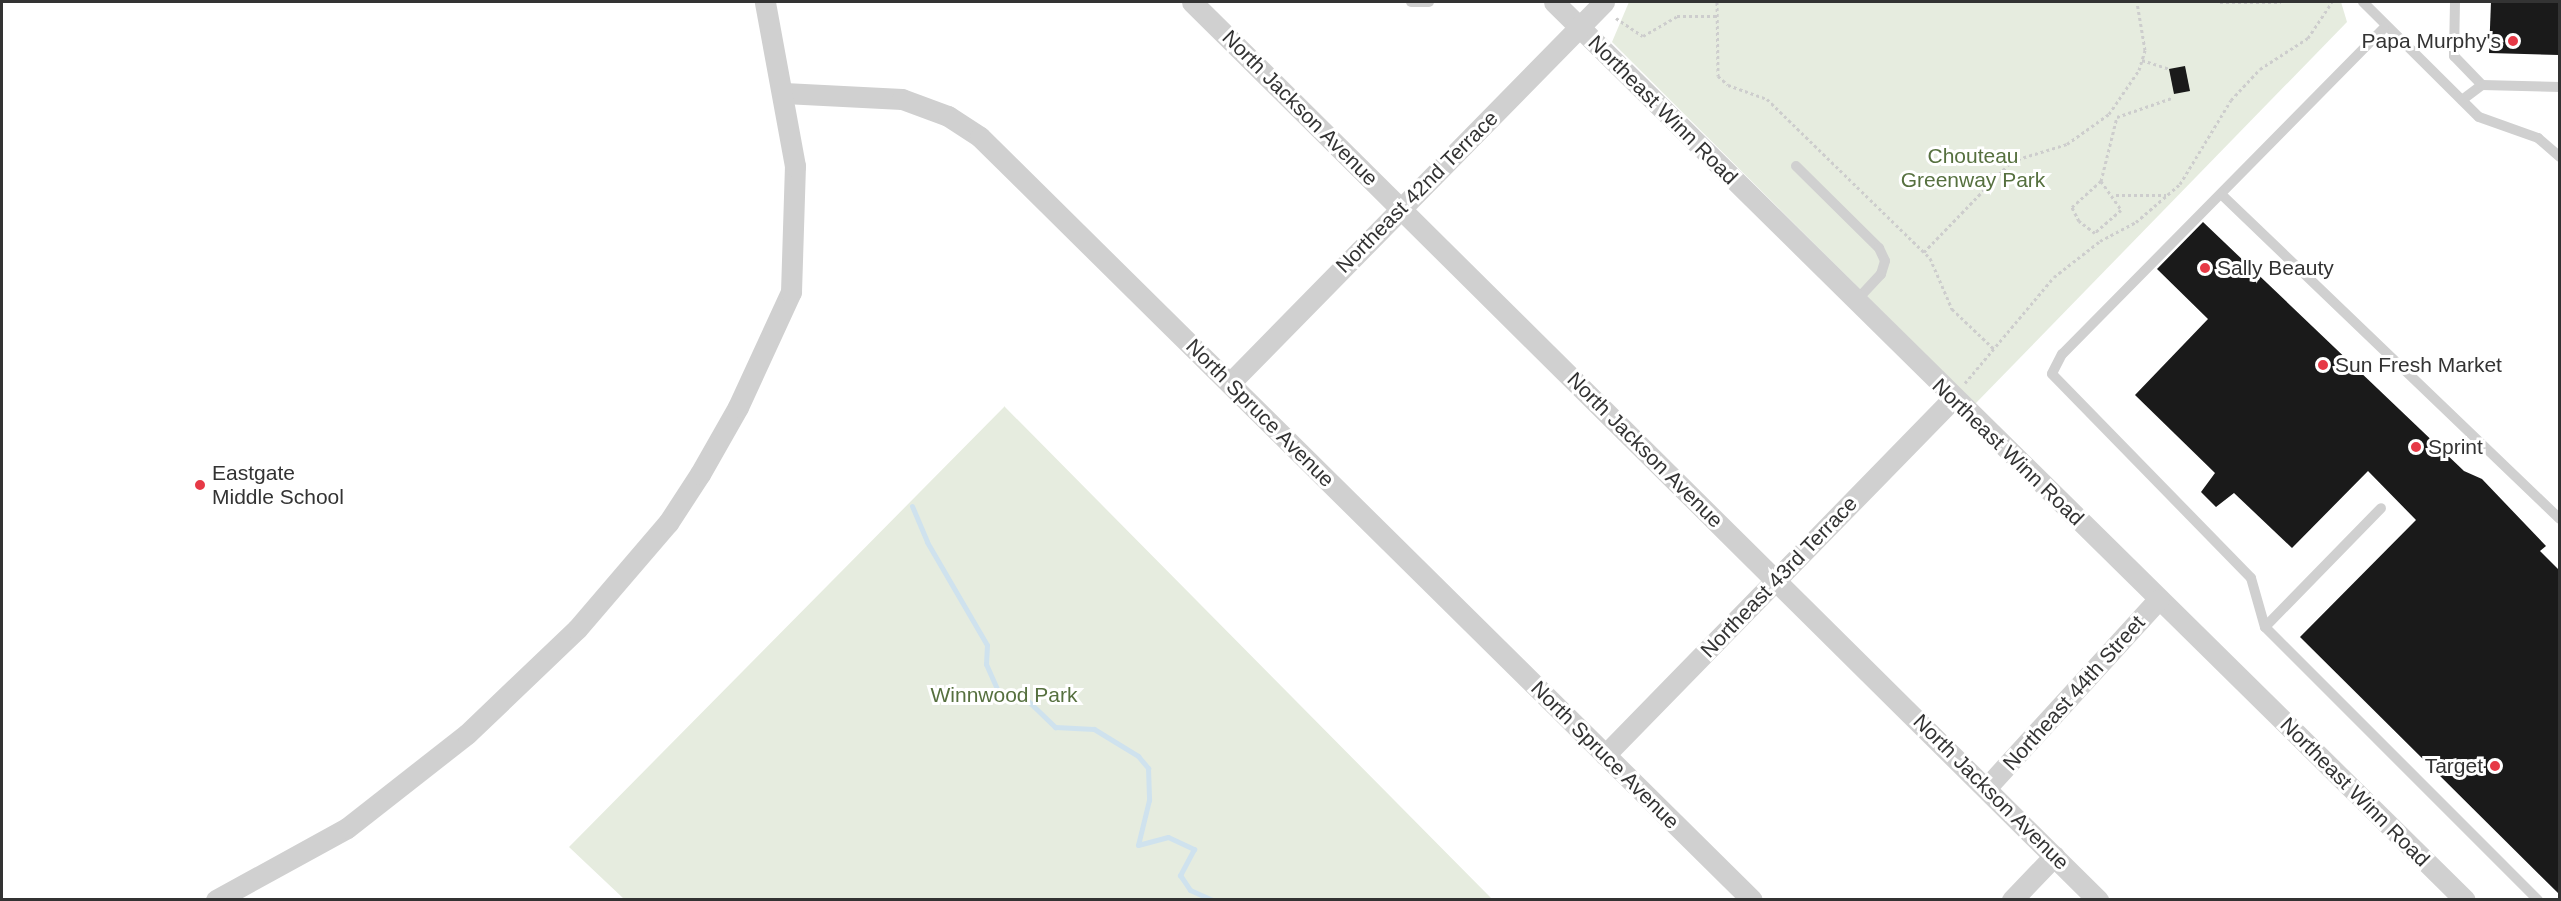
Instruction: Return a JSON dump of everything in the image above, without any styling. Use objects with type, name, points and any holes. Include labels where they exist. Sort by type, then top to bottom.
[{"type":"street","points":[[216,900],[346,828],[467,734],[578,629],[668,523],[738,407],[791,292],[797,202],[784,93],[765,2]]},
{"type":"street","name":"North Jackson Avenue","points":[[1192,2],[1776,581],[1988,786],[2098,900]]},
{"type":"street","name":"Northeast Winn Road","points":[[1554,2],[1855,303],[2465,900]]},
{"type":"street","name":"Northeast 42nd Terrace","points":[[1230,383],[1400,207],[1604,2]]},
{"type":"street","name":"North Spruce Avenue","points":[[784,93],[902,99],[969,129],[1230,383],[1752,900]]},
{"type":"street","name":"Northeast 43rd Terrace","points":[[1605,755],[1953,399]]},
{"type":"street","name":"Northeast 44th Street","points":[[1988,786],[2159,599]]},
{"type":"street","points":[[2012,900],[2054,856]]},
{"type":"lane","points":[[1411,2],[1429,2]]},
{"type":"lane","points":[[2363,2],[2384,28],[2479,117],[2538,138],[2559,157]]},
{"type":"lane","points":[[2455,2],[2454,56],[2482,85]]},
{"type":"lane","points":[[2384,28],[2222,195],[2062,354],[2052,374],[2251,578],[2265,627],[2538,900]]},
{"type":"lane","points":[[2462,100],[2482,85],[2559,87]]},
{"type":"lane","points":[[1796,166],[1879,248],[1885,261],[1881,274],[1855,303]]},
{"type":"lane","points":[[2222,195],[2559,519]]},
{"type":"lane","points":[[2265,627],[2381,508]]},
{"type":"path","points":[[1717,2],[1718,76],[1735,88],[1767,99],[1924,252],[1953,309],[1995,351]]},
{"type":"path","points":[[1924,252],[2012,161],[2067,144],[2113,108],[2142,60],[2145,29],[2137,2]]},
{"type":"path","points":[[2220,2],[2281,2]]},
{"type":"path","points":[[1953,399],[2054,277],[2100,241],[2136,222],[2192,169],[2231,100],[2260,69],[2308,38],[2332,2]]},
{"type":"path","points":[[1580,26],[1616,17],[1643,36],[1677,16],[1718,16]]},
{"type":"path","points":[[2142,60],[2169,69]]},
{"type":"path","points":[[2120,114],[2172,98]]},
{"type":"path","points":[[2113,108],[2120,114]]},
{"type":"path","points":[[2100,241],[2095,233],[2079,221],[2072,207],[2101,181],[2120,114]]},
{"type":"path","points":[[2095,233],[2121,210],[2115,195],[2101,181]]},
{"type":"path","points":[[2115,195],[2166,195]]},
{"type":"green space","name":"Chouteau Greenway Park","points":[[1629,2],[2341,2],[2347,22],[1975,404],[1612,42]]},
{"type":"green space","name":"Winnwood Park","points":[[1005,406],[1492,899],[624,899],[569,847]]},
{"type":"building","points":[[2491,2],[2559,2],[2559,55],[2489,53]]},
{"type":"building","points":[[2185,66],[2190,91],[2174,94],[2169,69]]},
{"type":"building","points":[[2203,222],[2464,471],[2482,479],[2546,546],[2540,551],[2559,570],[2559,894],[2300,637],[2416,520],[2368,471],[2292,548],[2234,493],[2216,507],[2201,492],[2215,473],[2135,395],[2208,319],[2157,269]]},
{"type":"waterway","points":[[912,506],[927,542],[987,645],[986,664],[998,691],[1023,696],[1055,727],[1094,729],[1138,756],[1148,768],[1149,800],[1138,845],[1168,837],[1194,849],[1180,875],[1190,890],[1212,900]]},
{"type":"place","name":"Papa Murphy's","points":[[2513,41]]},
{"type":"place","name":"Sally Beauty","points":[[2205,268]]},
{"type":"place","name":"Sun Fresh Market","points":[[2323,365]]},
{"type":"place","name":"Sprint","points":[[2416,447]]},
{"type":"place","name":"Eastgate Middle School","points":[[200,485]]},
{"type":"place","name":"Target","points":[[2495,766]]}]
